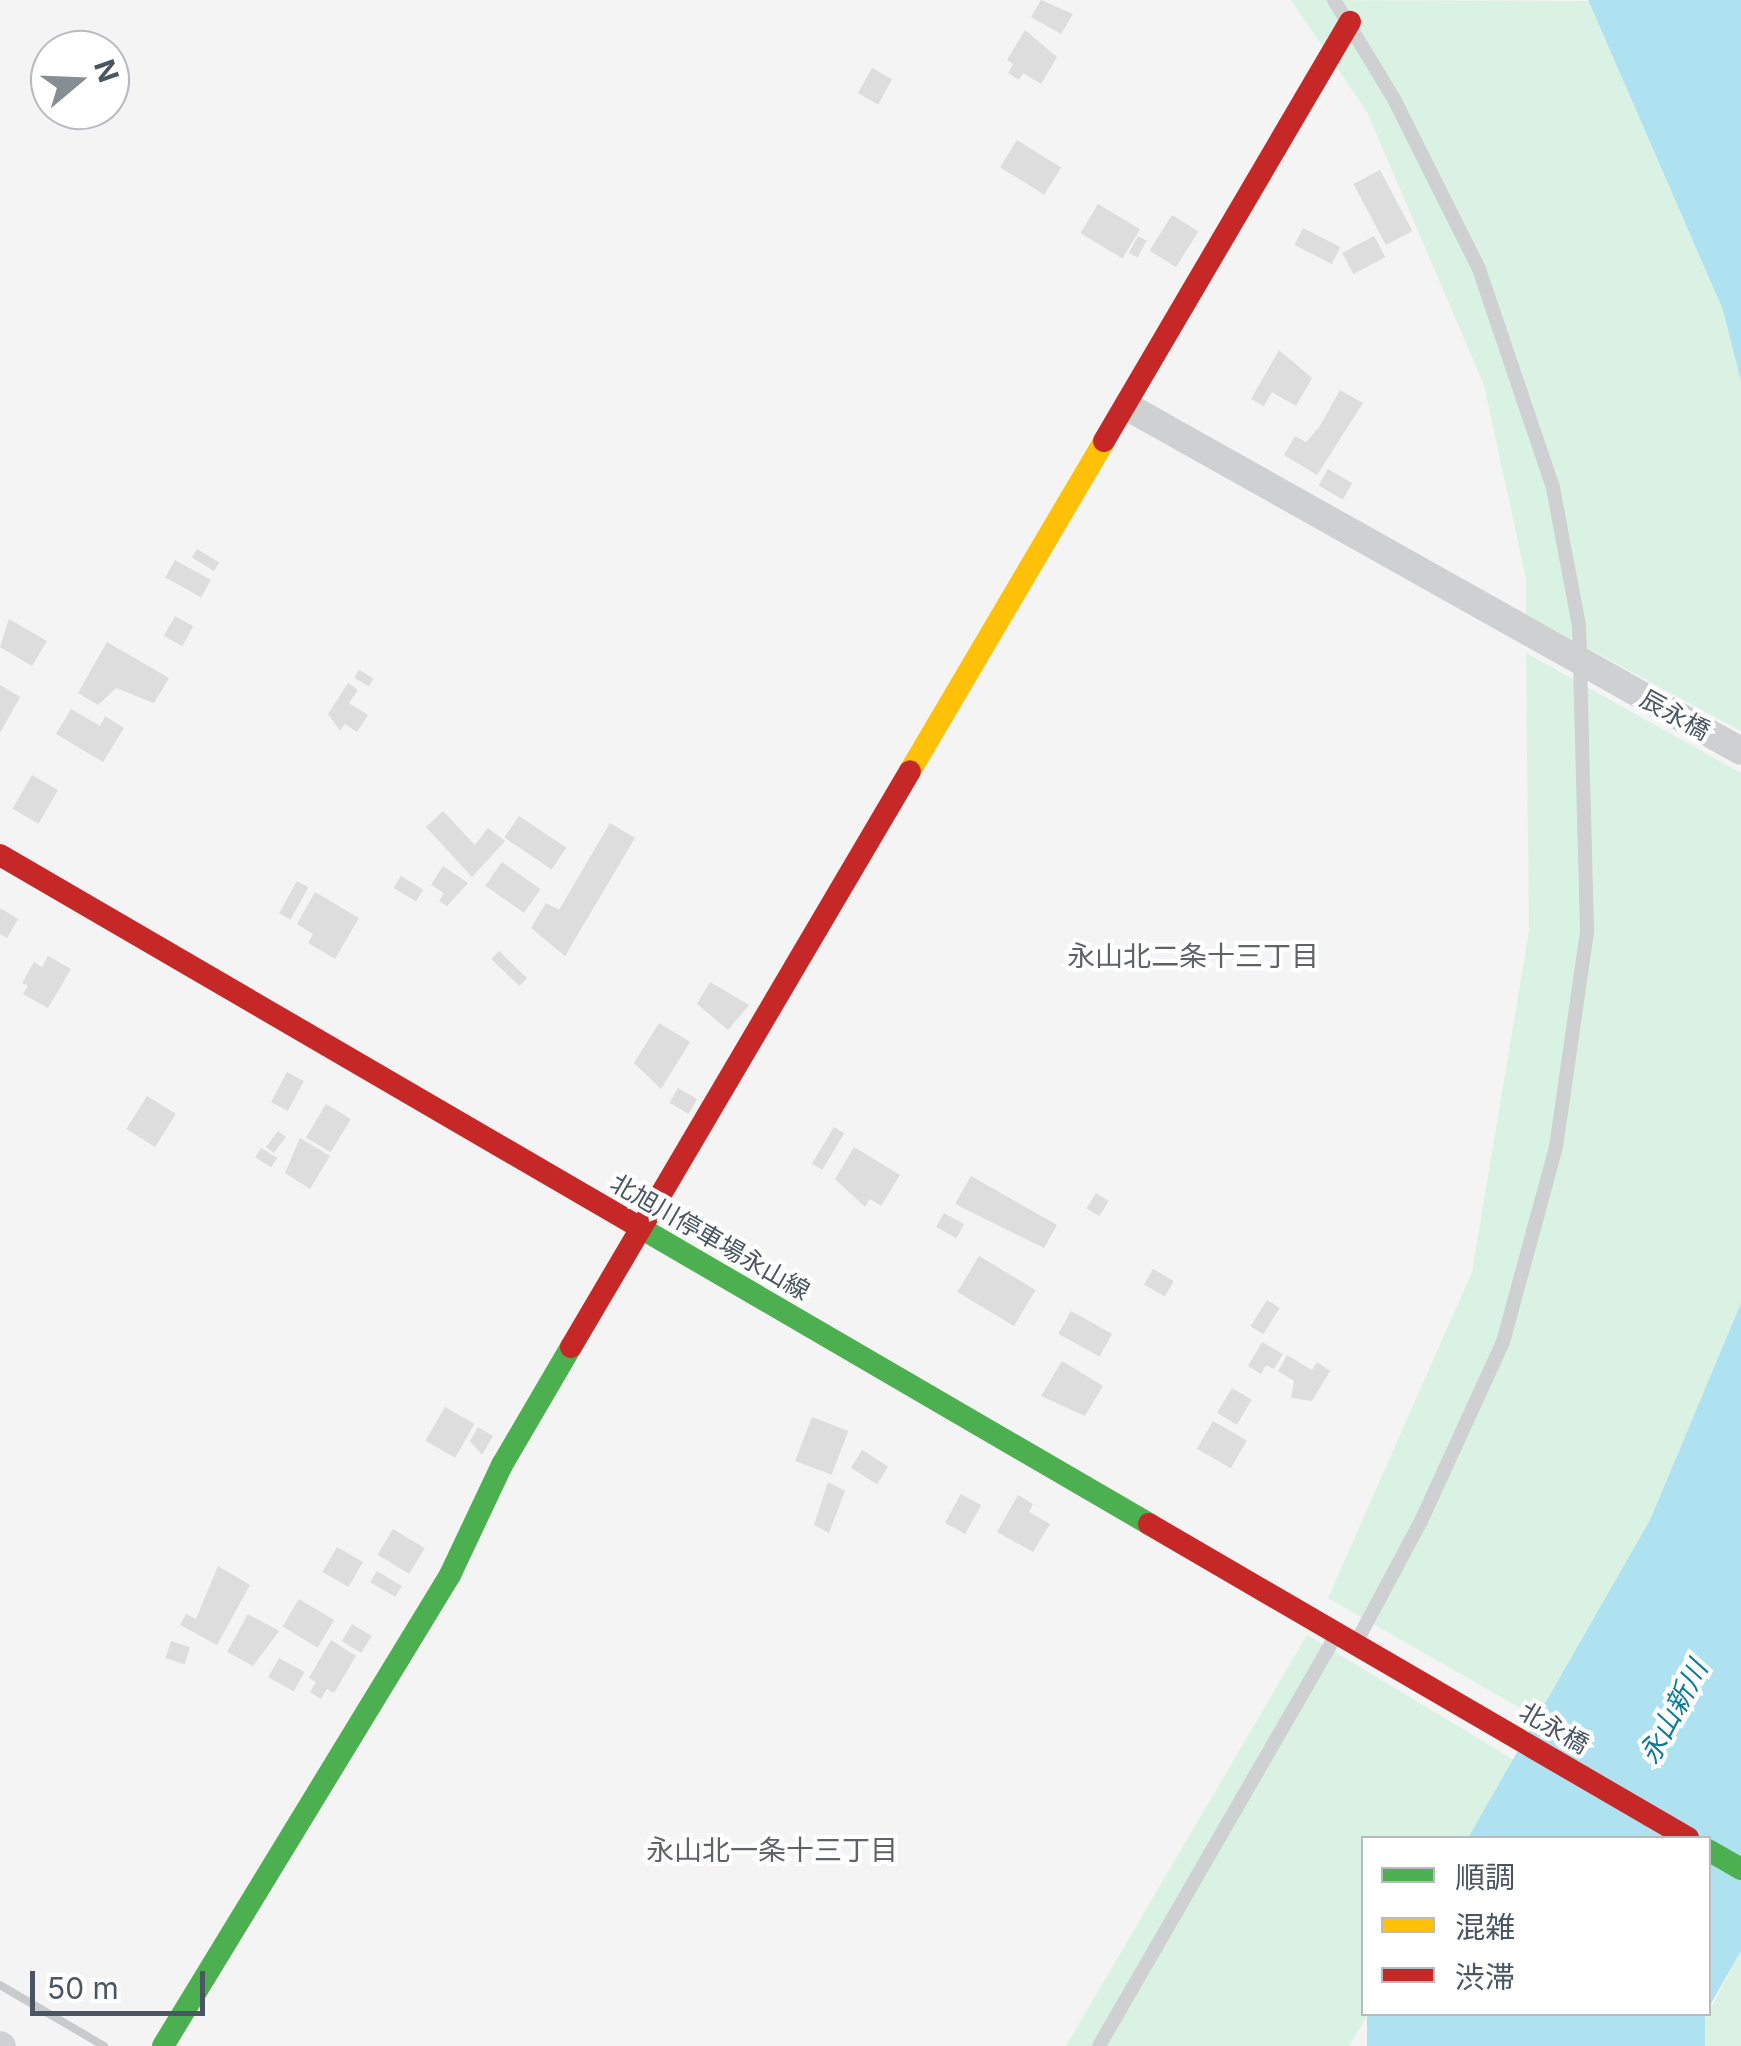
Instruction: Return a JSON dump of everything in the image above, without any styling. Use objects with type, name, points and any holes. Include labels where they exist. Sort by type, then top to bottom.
[{"type":"street","points":[[163,2046],[374,1689],[450,1575],[502,1465],[1128,407],[1350,22]]},
{"type":"street","name":"辰永橋","points":[[1128,407],[1741,751]]},
{"type":"street","name":"北旭川停車場永山線","points":[[0,854],[1392,1666]]},
{"type":"street","name":"北永橋","points":[[1392,1666],[1685,1836]]},
{"type":"street","points":[[1711,1852],[1741,1869]]},
{"type":"lane","points":[[1099,2046],[1422,1521],[1503,1342],[1556,1147],[1586,932],[1582,663],[1553,488],[1478,269],[1350,22],[1334,0]]},
{"type":"green space","points":[[1291,0],[1588,1],[1723,310],[1741,382],[1741,731],[1526,615],[1526,579],[1484,385],[1367,112]]},
{"type":"green space","points":[[1526,653],[1741,773],[1741,1303],[1650,1520],[1538,1718],[1328,1598],[1472,1272],[1529,931]]},
{"type":"green space","points":[[1307,1635],[1514,1760],[1469,1836],[1361,1836],[1361,2016],[1367,2016],[1349,2046],[1066,2046]]},
{"type":"green space","points":[[1741,1951],[1741,2046],[1686,2046],[1707,2016],[1711,2016],[1711,2008]]},
{"type":"water","points":[[1588,0],[1741,0],[1741,382],[1723,310]]},
{"type":"water","name":"永山新川","points":[[1741,1303],[1741,1951],[1711,2004],[1711,1836],[1469,1836],[1650,1520]]},
{"type":"water","points":[[1367,2016],[1705,2016],[1705,2046],[1367,2046]]},
{"type":"building","points":[[1041,0],[1073,14],[1061,34],[1031,17]]},
{"type":"building","points":[[1025,30],[1057,57],[1041,84],[1023,73],[1019,80],[1008,73],[1013,64],[1007,60]]},
{"type":"building","points":[[872,68],[892,79],[878,105],[858,93]]},
{"type":"building","points":[[1017,140],[1061,168],[1044,195],[1000,167]]},
{"type":"building","points":[[1380,170],[1412,231],[1386,245],[1354,184]]},
{"type":"building","points":[[1098,204],[1140,229],[1122,258],[1080,233]]},
{"type":"building","points":[[1172,215],[1198,231],[1176,267],[1150,251]]},
{"type":"building","points":[[1303,228],[1340,247],[1332,264],[1294,245]]},
{"type":"building","points":[[1138,236],[1147,241],[1138,257],[1129,253]]},
{"type":"building","points":[[1374,236],[1385,257],[1353,274],[1342,253]]},
{"type":"building","points":[[1279,350],[1312,378],[1296,406],[1272,392],[1264,406],[1251,399]]},
{"type":"building","points":[[1340,390],[1363,403],[1317,475],[1284,455],[1295,436],[1306,442],[1320,426]]},
{"type":"building","points":[[1328,469],[1352,483],[1343,499],[1318,485]]},
{"type":"building","points":[[197,549],[219,562],[214,571],[192,558]]},
{"type":"building","points":[[175,560],[211,580],[201,597],[165,577]]},
{"type":"building","points":[[175,616],[193,626],[182,646],[164,636]]},
{"type":"building","points":[[9,619],[47,641],[32,666],[0,647]]},
{"type":"building","points":[[107,642],[169,678],[154,703],[116,688],[98,705],[78,693]]},
{"type":"building","points":[[359,670],[374,679],[369,686],[354,678]]},
{"type":"building","points":[[348,683],[358,690],[349,703],[368,715],[357,732],[345,724],[340,731],[328,714]]},
{"type":"building","points":[[0,685],[20,697],[0,733]]},
{"type":"building","points":[[71,709],[100,726],[105,716],[124,728],[103,762],[56,734]]},
{"type":"building","points":[[32,775],[58,790],[38,824],[12,809]]},
{"type":"building","points":[[443,811],[475,845],[488,828],[505,841],[472,877],[426,827]]},
{"type":"building","points":[[519,816],[566,848],[552,869],[504,838]]},
{"type":"building","points":[[610,823],[635,838],[565,956],[531,928],[546,903],[559,910]]},
{"type":"building","points":[[502,862],[541,889],[524,913],[485,886]]},
{"type":"building","points":[[443,866],[468,883],[447,906],[439,901],[444,893],[431,885]]},
{"type":"building","points":[[401,876],[423,889],[416,901],[394,888]]},
{"type":"building","points":[[297,881],[308,887],[290,920],[279,913]]},
{"type":"building","points":[[315,892],[359,918],[335,959],[308,943],[313,934],[297,924]]},
{"type":"building","points":[[0,908],[18,919],[7,938],[0,934]]},
{"type":"building","points":[[499,951],[527,978],[519,986],[491,959]]},
{"type":"building","points":[[48,956],[71,969],[48,1008],[23,994],[28,986],[22,983],[34,962],[42,967]]},
{"type":"building","points":[[710,982],[749,1005],[728,1030],[697,1004]]},
{"type":"building","points":[[659,1023],[690,1042],[661,1089],[634,1063]]},
{"type":"building","points":[[287,1072],[304,1081],[288,1111],[271,1102]]},
{"type":"building","points":[[678,1088],[697,1099],[689,1114],[670,1103]]},
{"type":"building","points":[[147,1096],[176,1114],[155,1147],[126,1129]]},
{"type":"building","points":[[326,1104],[351,1119],[331,1152],[306,1137]]},
{"type":"building","points":[[834,1127],[844,1133],[822,1170],[812,1164]]},
{"type":"building","points":[[278,1131],[286,1137],[274,1153],[266,1147]]},
{"type":"building","points":[[300,1138],[330,1156],[310,1189],[285,1173]]},
{"type":"building","points":[[854,1147],[900,1175],[881,1206],[870,1199],[865,1207],[835,1179]]},
{"type":"building","points":[[261,1148],[277,1158],[271,1167],[255,1157]]},
{"type":"building","points":[[971,1176],[1057,1225],[1044,1248],[955,1204]]},
{"type":"building","points":[[1096,1193],[1109,1201],[1099,1216],[1086,1208]]},
{"type":"building","points":[[944,1213],[964,1224],[956,1238],[936,1227]]},
{"type":"building","points":[[979,1256],[1036,1290],[1014,1326],[957,1292]]},
{"type":"building","points":[[1153,1269],[1174,1281],[1165,1297],[1144,1285]]},
{"type":"building","points":[[1267,1300],[1280,1308],[1263,1334],[1251,1326]]},
{"type":"building","points":[[1071,1311],[1112,1334],[1100,1357],[1058,1334]]},
{"type":"building","points":[[1262,1342],[1283,1354],[1274,1369],[1266,1365],[1261,1374],[1248,1366]]},
{"type":"building","points":[[1287,1355],[1312,1370],[1317,1362],[1330,1371],[1312,1401],[1291,1398],[1294,1381],[1278,1371]]},
{"type":"building","points":[[1062,1361],[1103,1386],[1085,1416],[1041,1396]]},
{"type":"building","points":[[1232,1388],[1252,1400],[1237,1425],[1217,1413]]},
{"type":"building","points":[[445,1407],[474,1424],[455,1458],[426,1441]]},
{"type":"building","points":[[812,1417],[848,1431],[832,1475],[795,1461]]},
{"type":"building","points":[[1213,1421],[1247,1440],[1231,1468],[1197,1449]]},
{"type":"building","points":[[478,1427],[493,1436],[482,1455],[470,1441]]},
{"type":"building","points":[[862,1450],[888,1466],[877,1484],[851,1468]]},
{"type":"building","points":[[828,1482],[845,1491],[829,1533],[814,1525]]},
{"type":"building","points":[[961,1494],[981,1505],[965,1534],[945,1523]]},
{"type":"building","points":[[1018,1495],[1033,1504],[1029,1512],[1050,1524],[1033,1552],[997,1532]]},
{"type":"building","points":[[393,1529],[425,1548],[409,1574],[378,1555]]},
{"type":"building","points":[[337,1547],[363,1562],[348,1587],[323,1572]]},
{"type":"building","points":[[218,1566],[250,1585],[217,1645],[180,1625],[186,1614],[196,1619]]},
{"type":"building","points":[[377,1571],[402,1586],[395,1597],[370,1582]]},
{"type":"building","points":[[299,1599],[334,1620],[318,1648],[283,1626]]},
{"type":"building","points":[[248,1614],[279,1631],[253,1666],[227,1652]]},
{"type":"building","points":[[352,1624],[372,1636],[361,1653],[342,1641]]},
{"type":"building","points":[[331,1640],[356,1656],[334,1693],[327,1689],[321,1699],[310,1692],[316,1682],[309,1678]]},
{"type":"building","points":[[171,1641],[190,1647],[184,1664],[165,1658]]},
{"type":"building","points":[[279,1658],[304,1672],[294,1691],[268,1677]]},
{"type":"railway","points":[[0,1985],[104,2046]]},
{"type":"traffic: fast","points":[[639,1227],[1149,1524]]},
{"type":"traffic: fast","points":[[163,2046],[450,1575],[502,1465],[571,1347]]},
{"type":"traffic: fast","points":[[1711,1852],[1741,1869]]},
{"type":"traffic: slow","points":[[910,771],[1104,441]]},
{"type":"traffic: jam","points":[[1104,441],[1350,22]]},
{"type":"traffic: jam","points":[[571,1347],[910,771]]},
{"type":"traffic: jam","points":[[0,855],[639,1227]]},
{"type":"traffic: jam","points":[[1149,1524],[1685,1836]]},
{"type":"district","name":"永山北二条十三丁目","points":[[1193,956]]},
{"type":"district","name":"永山北一条十三丁目","points":[[772,1850]]}]
